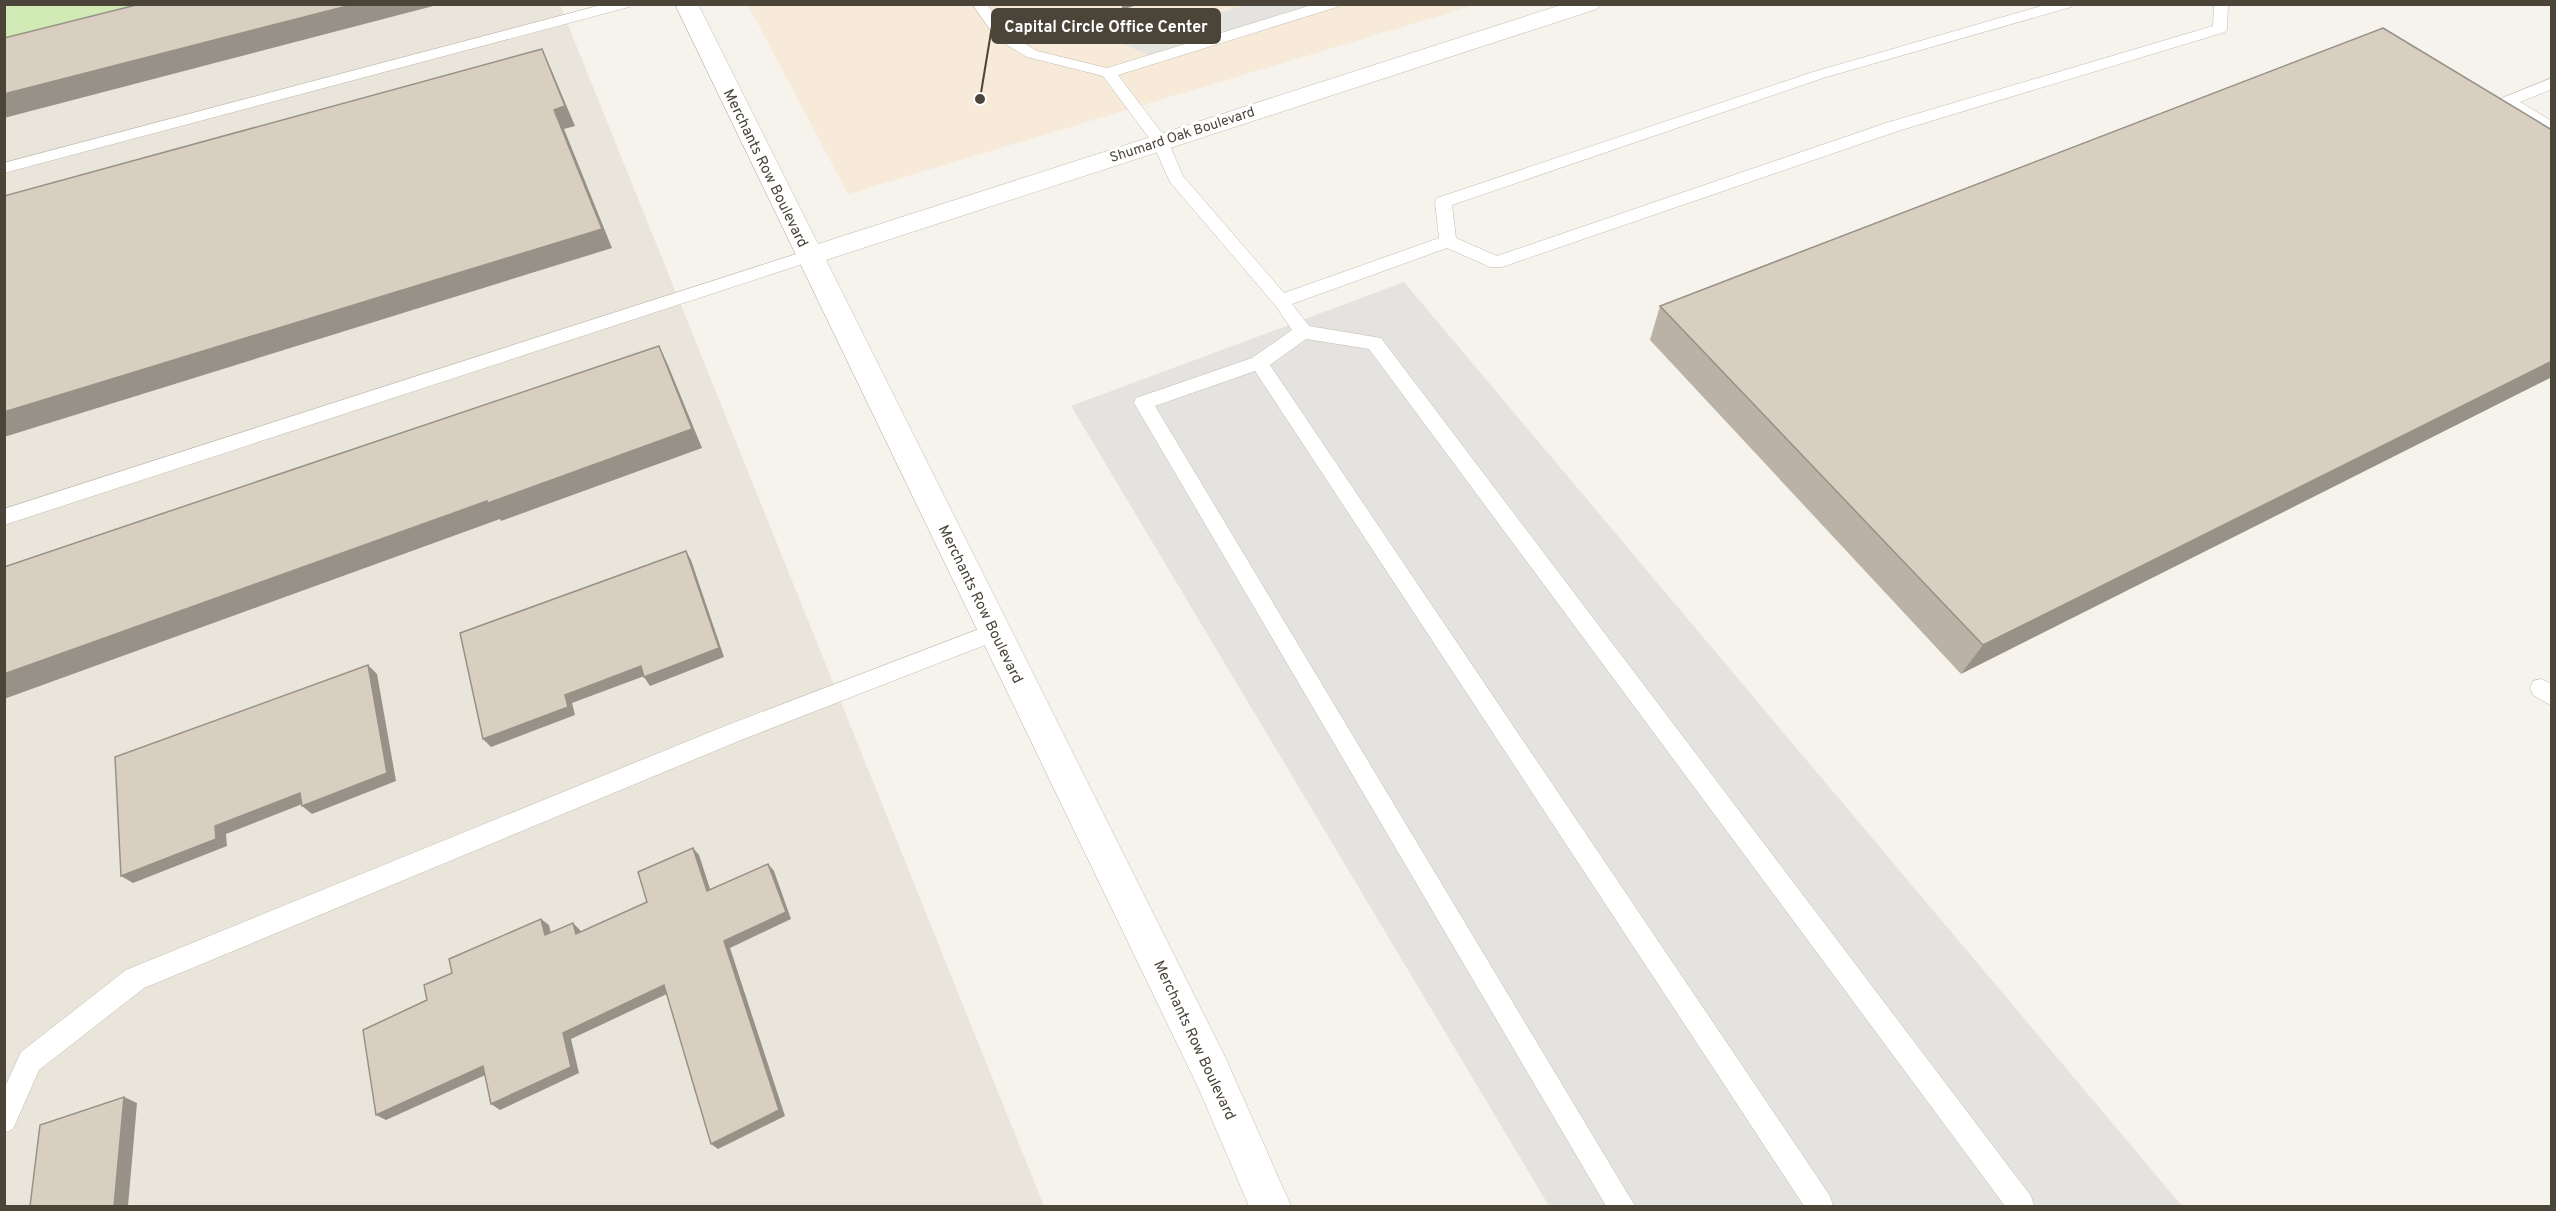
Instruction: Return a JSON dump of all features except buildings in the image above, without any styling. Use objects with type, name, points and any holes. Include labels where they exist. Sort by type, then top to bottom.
[{"type":"street","name":"Merchants Row Boulevard","points":[[686,4],[1212,1073],[1270,1206]]},
{"type":"street","name":"Shumard Oak Boulevard","points":[[809,256],[1589,4]]},
{"type":"street","name":"Shumard Oak Boulevard","points":[[1557,15],[1609,4]]},
{"type":"lane","points":[[4,168],[624,4]]},
{"type":"lane","points":[[979,4],[1002,36],[1032,54],[1108,73],[1332,4]]},
{"type":"lane","points":[[1448,241],[1443,202],[1818,75],[2066,4]]},
{"type":"lane","points":[[1281,301],[1448,241],[1496,263],[1892,128],[2220,29],[2221,4]]},
{"type":"lane","points":[[1108,73],[1160,141],[1176,178],[1281,301],[1303,332]]},
{"type":"lane","points":[[2552,83],[2508,101],[2552,128]]},
{"type":"lane","points":[[4,517],[809,256]]},
{"type":"lane","points":[[1621,1206],[1143,403],[1259,363],[1303,332],[1375,344],[2021,1206]]},
{"type":"lane","points":[[1259,363],[1820,1206]]},
{"type":"lane","points":[[4,1120],[30,1062],[135,979],[733,733],[995,633]]},
{"type":"shaded area","points":[[189,5],[560,5],[1044,1206],[5,1206],[4,51]]},
{"type":"shaded area","points":[[748,5],[1475,5],[848,194]]},
{"type":"shaded area","points":[[1246,5],[1332,5],[1157,58],[1120,43]]},
{"type":"shaded area","points":[[1404,282],[2182,1206],[1549,1206],[1071,406]]},
{"type":"green space","points":[[5,4],[162,5],[5,43]]},
{"type":"place","name":"Capital Circle Office Center","points":[[980,99]]}]
